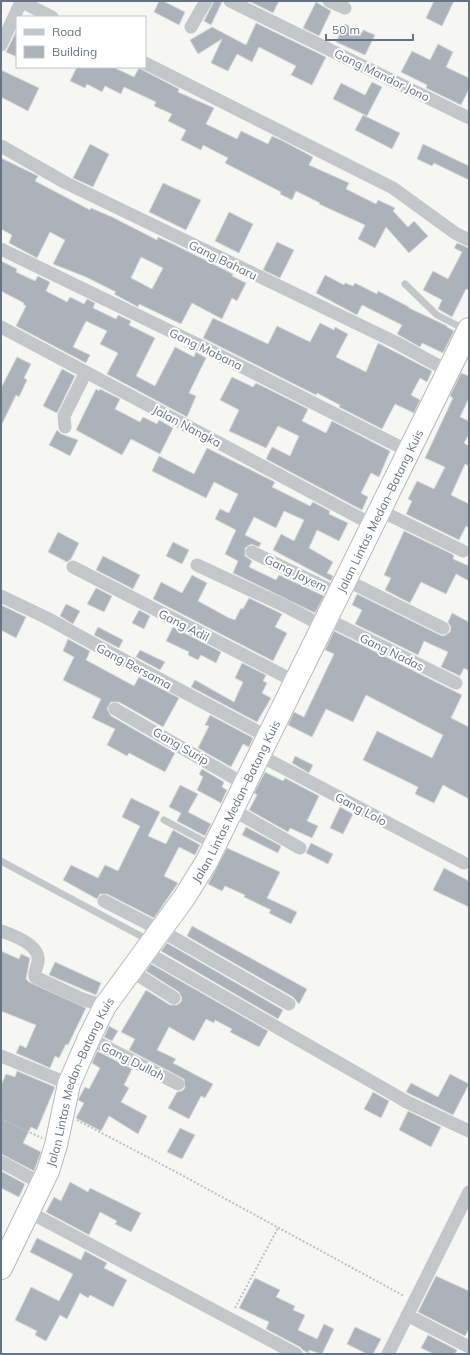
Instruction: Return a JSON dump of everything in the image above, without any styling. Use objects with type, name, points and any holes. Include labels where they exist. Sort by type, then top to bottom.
[{"type":"highway","name":"Jalan Lintas Medan–Batang Kuis","points":[[1,1266],[42,1184],[56,1145],[69,1084],[105,1006],[191,886],[214,847],[410,452],[448,371],[467,339]]},
{"type":"street","points":[[1,45],[21,1],[50,16]]},
{"type":"street","points":[[191,27],[206,1]]},
{"type":"street","name":"Gang Mandor Jono","points":[[230,1],[469,118]]},
{"type":"street","points":[[329,1],[345,8]]},
{"type":"street","points":[[146,64],[393,188],[406,196],[439,222],[469,240]]},
{"type":"street","name":"Gang Baharu","points":[[1,146],[66,184],[397,343],[448,371]]},
{"type":"street","name":"Gang Mabana","points":[[1,249],[199,345],[410,452]]},
{"type":"street","name":"Jalan Nangka","points":[[1,327],[86,372],[377,518],[463,551]]},
{"type":"street","points":[[65,427],[64,416],[86,372]]},
{"type":"street","name":"Gang Jayem","points":[[252,552],[443,628]]},
{"type":"street","name":"Gang Nadas","points":[[197,565],[456,683]]},
{"type":"street","name":"Gang Adil","points":[[72,567],[296,682]]},
{"type":"street","name":"Gang Bersama","points":[[1,596],[48,618],[94,644],[263,746]]},
{"type":"street","name":"Gang Surip","points":[[115,709],[246,785]]},
{"type":"street","name":"Gang Lolo","points":[[263,746],[464,864]]},
{"type":"street","points":[[233,810],[300,848]]},
{"type":"street","points":[[104,901],[151,941],[407,1102],[469,1130]]},
{"type":"street","points":[[1,931],[33,948],[38,957],[34,975],[36,977],[82,999],[105,1006]]},
{"type":"street","points":[[151,941],[288,1004]]},
{"type":"street","points":[[130,970],[174,998]]},
{"type":"street","name":"Gang Dullah","points":[[89,1038],[178,1084]]},
{"type":"street","points":[[1,1056],[69,1084]]},
{"type":"street","points":[[1,1162],[42,1184]]},
{"type":"street","points":[[388,1354],[469,1192]]},
{"type":"street","points":[[29,1212],[296,1354]]},
{"type":"street","points":[[407,1315],[469,1347]]},
{"type":"lane","points":[[405,284],[437,315],[467,339]]},
{"type":"lane","points":[[164,820],[214,847]]},
{"type":"lane","points":[[1,862],[151,941]]},
{"type":"path","points":[[62,1112],[414,1302]]},
{"type":"path","points":[[1,1119],[56,1145]]},
{"type":"path","points":[[229,1319],[278,1228]]},
{"type":"building","points":[[159,1],[163,1],[185,12],[179,25],[154,12]]},
{"type":"building","points":[[214,1],[222,2],[211,25],[204,21]]},
{"type":"building","points":[[249,1],[279,1],[273,13]]},
{"type":"building","points":[[434,1],[454,1],[442,26],[426,18]]},
{"type":"building","points":[[316,2],[331,11],[319,36],[303,28]]},
{"type":"building","points":[[256,23],[326,57],[312,85],[291,75],[296,66],[259,47],[252,62],[237,54],[228,71],[211,63],[222,39],[198,54],[190,40],[212,27],[246,45]]},
{"type":"building","points":[[345,24],[362,33],[363,30],[375,35],[365,55],[336,42]]},
{"type":"building","points":[[16,32],[16,57],[6,52]]},
{"type":"building","points":[[438,44],[453,52],[446,67],[469,78],[469,89],[461,105],[426,88],[427,85],[401,72],[412,51],[430,60]]},
{"type":"building","points":[[76,68],[115,68],[134,77],[139,68],[179,89],[178,92],[214,108],[206,124],[237,139],[241,131],[268,144],[272,136],[283,141],[313,157],[309,165],[349,183],[346,189],[376,204],[378,200],[395,208],[393,211],[408,227],[414,221],[428,236],[409,253],[386,227],[375,248],[358,239],[365,225],[319,204],[320,203],[296,191],[292,200],[280,194],[281,192],[225,163],[228,158],[203,145],[201,150],[181,140],[186,130],[168,121],[172,114],[154,106],[156,102],[124,87],[121,94],[105,86],[102,92],[87,84],[85,88],[70,81]]},
{"type":"building","points":[[1,70],[39,88],[28,111],[1,97]]},
{"type":"building","points":[[372,82],[382,87],[367,116],[333,99],[341,83],[365,95]]},
{"type":"building","points":[[363,115],[400,133],[392,149],[355,130]]},
{"type":"building","points":[[90,144],[109,154],[93,187],[73,178]]},
{"type":"building","points":[[423,144],[469,166],[469,180],[434,163],[432,166],[417,159]]},
{"type":"building","points":[[1,158],[38,176],[35,181],[90,210],[91,208],[112,217],[157,240],[158,237],[233,274],[232,276],[246,283],[237,301],[232,298],[222,319],[192,303],[181,324],[139,304],[138,307],[114,294],[116,292],[86,277],[53,264],[65,240],[50,232],[37,258],[9,243],[12,235],[1,229]],"holes":[[[141,257],[163,268],[152,289],[131,278]]]},
{"type":"building","points":[[163,183],[201,200],[186,230],[149,212]]},
{"type":"building","points":[[229,212],[253,224],[239,253],[215,241]]},
{"type":"building","points":[[277,242],[294,250],[280,278],[263,270]]},
{"type":"building","points":[[457,243],[469,248],[469,290],[466,289],[452,317],[438,309],[442,300],[423,290],[433,271],[448,279],[462,252],[454,248]]},
{"type":"building","points":[[1,261],[17,269],[16,272],[35,281],[38,276],[50,282],[46,291],[67,302],[70,297],[84,304],[87,299],[95,303],[93,308],[116,319],[118,315],[131,321],[129,325],[155,338],[136,376],[155,386],[175,347],[194,357],[196,352],[206,358],[189,393],[196,396],[187,417],[107,374],[118,353],[100,344],[107,331],[86,321],[73,347],[90,355],[86,363],[16,326],[26,306],[23,304],[24,303],[1,291]]},
{"type":"building","points":[[325,275],[344,285],[345,283],[353,286],[355,283],[377,294],[378,291],[447,326],[454,331],[443,353],[422,343],[420,347],[397,334],[402,325],[362,305],[357,315],[316,293]]},
{"type":"building","points":[[213,318],[268,344],[277,326],[310,342],[320,323],[334,330],[335,327],[348,334],[336,357],[366,372],[378,343],[432,371],[427,382],[420,378],[411,395],[420,400],[414,413],[395,404],[382,429],[339,407],[340,405],[317,393],[316,395],[203,338]]},
{"type":"building","points":[[17,357],[31,364],[24,378],[27,380],[19,397],[16,395],[1,426],[1,388]]},
{"type":"building","points":[[62,369],[75,376],[57,413],[43,406]]},
{"type":"building","points":[[461,373],[469,376],[469,398],[460,417],[469,421],[469,434],[464,443],[469,446],[469,466],[465,464],[451,495],[469,504],[469,528],[466,526],[459,540],[406,514],[412,501],[408,499],[417,481],[434,489],[445,467],[425,458],[453,398],[450,396]]},
{"type":"building","points":[[232,377],[253,387],[256,383],[308,409],[302,421],[326,433],[332,421],[390,451],[379,477],[371,473],[361,493],[368,497],[362,510],[266,459],[272,447],[290,456],[299,436],[278,426],[266,448],[229,431],[239,410],[220,400]]},
{"type":"building","points":[[96,389],[99,391],[100,389],[120,399],[115,409],[140,422],[143,417],[157,424],[159,420],[173,428],[160,454],[131,439],[122,455],[76,430]]},
{"type":"building","points":[[57,430],[61,434],[78,440],[70,456],[49,445]]},
{"type":"building","points":[[207,448],[275,482],[272,487],[310,506],[313,502],[330,511],[329,514],[348,523],[339,541],[317,530],[309,548],[333,562],[327,573],[333,576],[331,581],[273,550],[281,534],[294,541],[304,520],[284,511],[276,528],[254,517],[245,535],[261,543],[259,547],[251,544],[245,548],[245,556],[252,561],[249,567],[276,580],[279,575],[324,596],[315,613],[233,573],[238,561],[225,554],[236,530],[215,519],[220,509],[229,513],[238,494],[214,482],[206,498],[152,471],[159,456],[194,474]]},
{"type":"building","points":[[404,531],[452,554],[454,556],[453,559],[469,566],[469,581],[456,574],[446,594],[421,582],[410,603],[385,590],[391,578],[384,575]]},
{"type":"building","points":[[58,532],[79,543],[71,559],[67,562],[48,552]]},
{"type":"building","points":[[173,542],[189,550],[182,564],[166,556]]},
{"type":"building","points":[[103,556],[140,575],[133,589],[96,570]]},
{"type":"building","points":[[192,575],[207,583],[198,601],[229,618],[235,620],[241,608],[243,609],[249,598],[282,614],[275,627],[287,633],[273,661],[153,599],[161,582],[182,593]]},
{"type":"building","points":[[96,588],[112,596],[104,612],[87,604]]},
{"type":"building","points":[[357,594],[444,636],[450,632],[451,627],[448,622],[452,613],[469,622],[469,671],[464,668],[460,676],[441,667],[448,652],[424,641],[418,655],[355,624],[362,610],[352,605]]},
{"type":"building","points":[[66,604],[80,611],[73,624],[60,616]]},
{"type":"building","points":[[1,605],[26,617],[16,638],[1,630]]},
{"type":"building","points":[[139,610],[150,616],[144,629],[132,623]]},
{"type":"building","points":[[98,627],[123,640],[119,648],[94,635]]},
{"type":"building","points":[[173,627],[221,652],[216,663],[201,655],[198,660],[188,655],[189,652],[166,641]]},
{"type":"building","points":[[334,631],[462,695],[451,718],[469,727],[469,799],[443,785],[434,803],[415,794],[418,787],[363,760],[377,731],[432,758],[443,735],[366,695],[353,722],[326,709],[312,737],[288,725],[294,712],[304,717],[334,654],[325,650]]},
{"type":"building","points":[[68,639],[90,651],[86,660],[134,686],[139,677],[179,698],[163,727],[119,702],[111,702],[107,709],[111,716],[175,753],[165,772],[129,753],[127,756],[107,745],[115,729],[92,718],[101,699],[63,680],[74,657],[63,651]]},
{"type":"building","points":[[140,650],[165,662],[160,670],[136,657]]},
{"type":"building","points":[[242,663],[266,675],[263,681],[267,683],[262,693],[271,698],[257,722],[191,687],[195,680],[234,702],[243,682],[235,678]]},
{"type":"building","points":[[210,715],[253,738],[249,747],[243,744],[231,767],[198,748],[209,726],[205,725]]},
{"type":"building","points":[[295,756],[313,765],[309,773],[292,763]]},
{"type":"building","points":[[202,769],[224,782],[222,787],[227,790],[221,803],[197,790],[203,777],[199,774]]},
{"type":"building","points":[[265,772],[283,781],[285,778],[319,796],[307,821],[318,826],[312,838],[290,828],[288,832],[249,810],[257,795],[254,793]]},
{"type":"building","points":[[180,785],[198,794],[188,812],[211,824],[205,836],[177,821],[181,813],[169,807]]},
{"type":"building","points":[[131,798],[160,812],[148,836],[166,844],[173,830],[200,845],[195,855],[179,847],[164,876],[178,883],[154,918],[107,894],[100,894],[97,899],[63,880],[71,865],[98,878],[105,865],[118,871],[140,826],[122,817]]},
{"type":"building","points":[[340,807],[353,814],[343,834],[330,828]]},
{"type":"building","points":[[246,827],[281,846],[278,853],[242,835]]},
{"type":"building","points":[[311,843],[333,854],[328,864],[306,853]]},
{"type":"building","points":[[227,848],[280,872],[267,898],[297,912],[291,924],[269,913],[271,910],[244,897],[245,895],[225,886],[222,891],[208,884]]},
{"type":"building","points":[[444,868],[469,881],[469,907],[433,890]]},
{"type":"building","points":[[192,926],[307,989],[299,1004],[293,997],[187,936]]},
{"type":"building","points":[[167,943],[283,1010],[278,1019],[161,951]]},
{"type":"building","points":[[1,951],[19,959],[21,954],[30,958],[26,979],[29,982],[86,1008],[68,1045],[66,1044],[59,1058],[55,1056],[50,1068],[16,1053],[20,1045],[26,1048],[36,1025],[1,1011]]},
{"type":"building","points":[[55,962],[101,983],[96,995],[49,975]]},
{"type":"building","points":[[151,964],[268,1031],[259,1047],[230,1032],[232,1029],[215,1020],[214,1023],[206,1019],[194,1041],[169,1027],[157,1050],[176,1059],[173,1063],[213,1084],[205,1098],[201,1096],[189,1119],[168,1108],[177,1092],[182,1091],[185,1088],[184,1079],[129,1050],[135,1039],[121,1032],[146,990],[170,1005],[177,1005],[181,1002],[182,998],[179,992],[146,971]]},
{"type":"building","points":[[109,1026],[118,1031],[112,1041],[104,1037]]},
{"type":"building","points":[[97,1051],[132,1069],[124,1085],[129,1088],[121,1102],[147,1116],[138,1134],[109,1116],[101,1131],[76,1118],[84,1103],[78,1100],[85,1087],[89,1089],[100,1068],[92,1063]]},
{"type":"building","points":[[17,1071],[55,1087],[37,1130],[31,1127],[23,1143],[41,1152],[34,1171],[1,1154],[1,1085],[6,1074],[15,1077]]},
{"type":"building","points":[[450,1074],[469,1084],[453,1115],[406,1092],[411,1083],[438,1097]]},
{"type":"building","points":[[373,1092],[389,1101],[381,1118],[364,1109]]},
{"type":"building","points":[[408,1111],[441,1127],[431,1147],[399,1130]]},
{"type":"building","points":[[180,1128],[195,1135],[182,1159],[167,1152]]},
{"type":"building","points":[[1,1171],[25,1184],[19,1197],[1,1188]]},
{"type":"building","points":[[70,1182],[88,1192],[90,1188],[141,1213],[131,1232],[115,1224],[117,1221],[100,1212],[89,1235],[46,1212],[54,1197],[61,1201]]},
{"type":"building","points":[[37,1238],[81,1260],[85,1251],[107,1263],[104,1268],[127,1280],[113,1307],[90,1295],[88,1298],[80,1293],[67,1319],[60,1315],[46,1341],[35,1335],[37,1331],[15,1320],[31,1287],[59,1301],[73,1274],[30,1252]]},
{"type":"building","points":[[436,1276],[469,1291],[469,1329],[465,1336],[418,1312]]},
{"type":"building","points":[[255,1278],[280,1290],[276,1297],[295,1306],[293,1310],[305,1315],[298,1330],[317,1339],[324,1324],[334,1329],[322,1354],[309,1350],[308,1353],[300,1347],[266,1329],[269,1322],[239,1308]]},
{"type":"building","points":[[355,1327],[381,1339],[373,1354],[367,1354],[347,1344]]},
{"type":"building","points":[[428,1335],[457,1350],[455,1354],[434,1354],[421,1348]]}]
